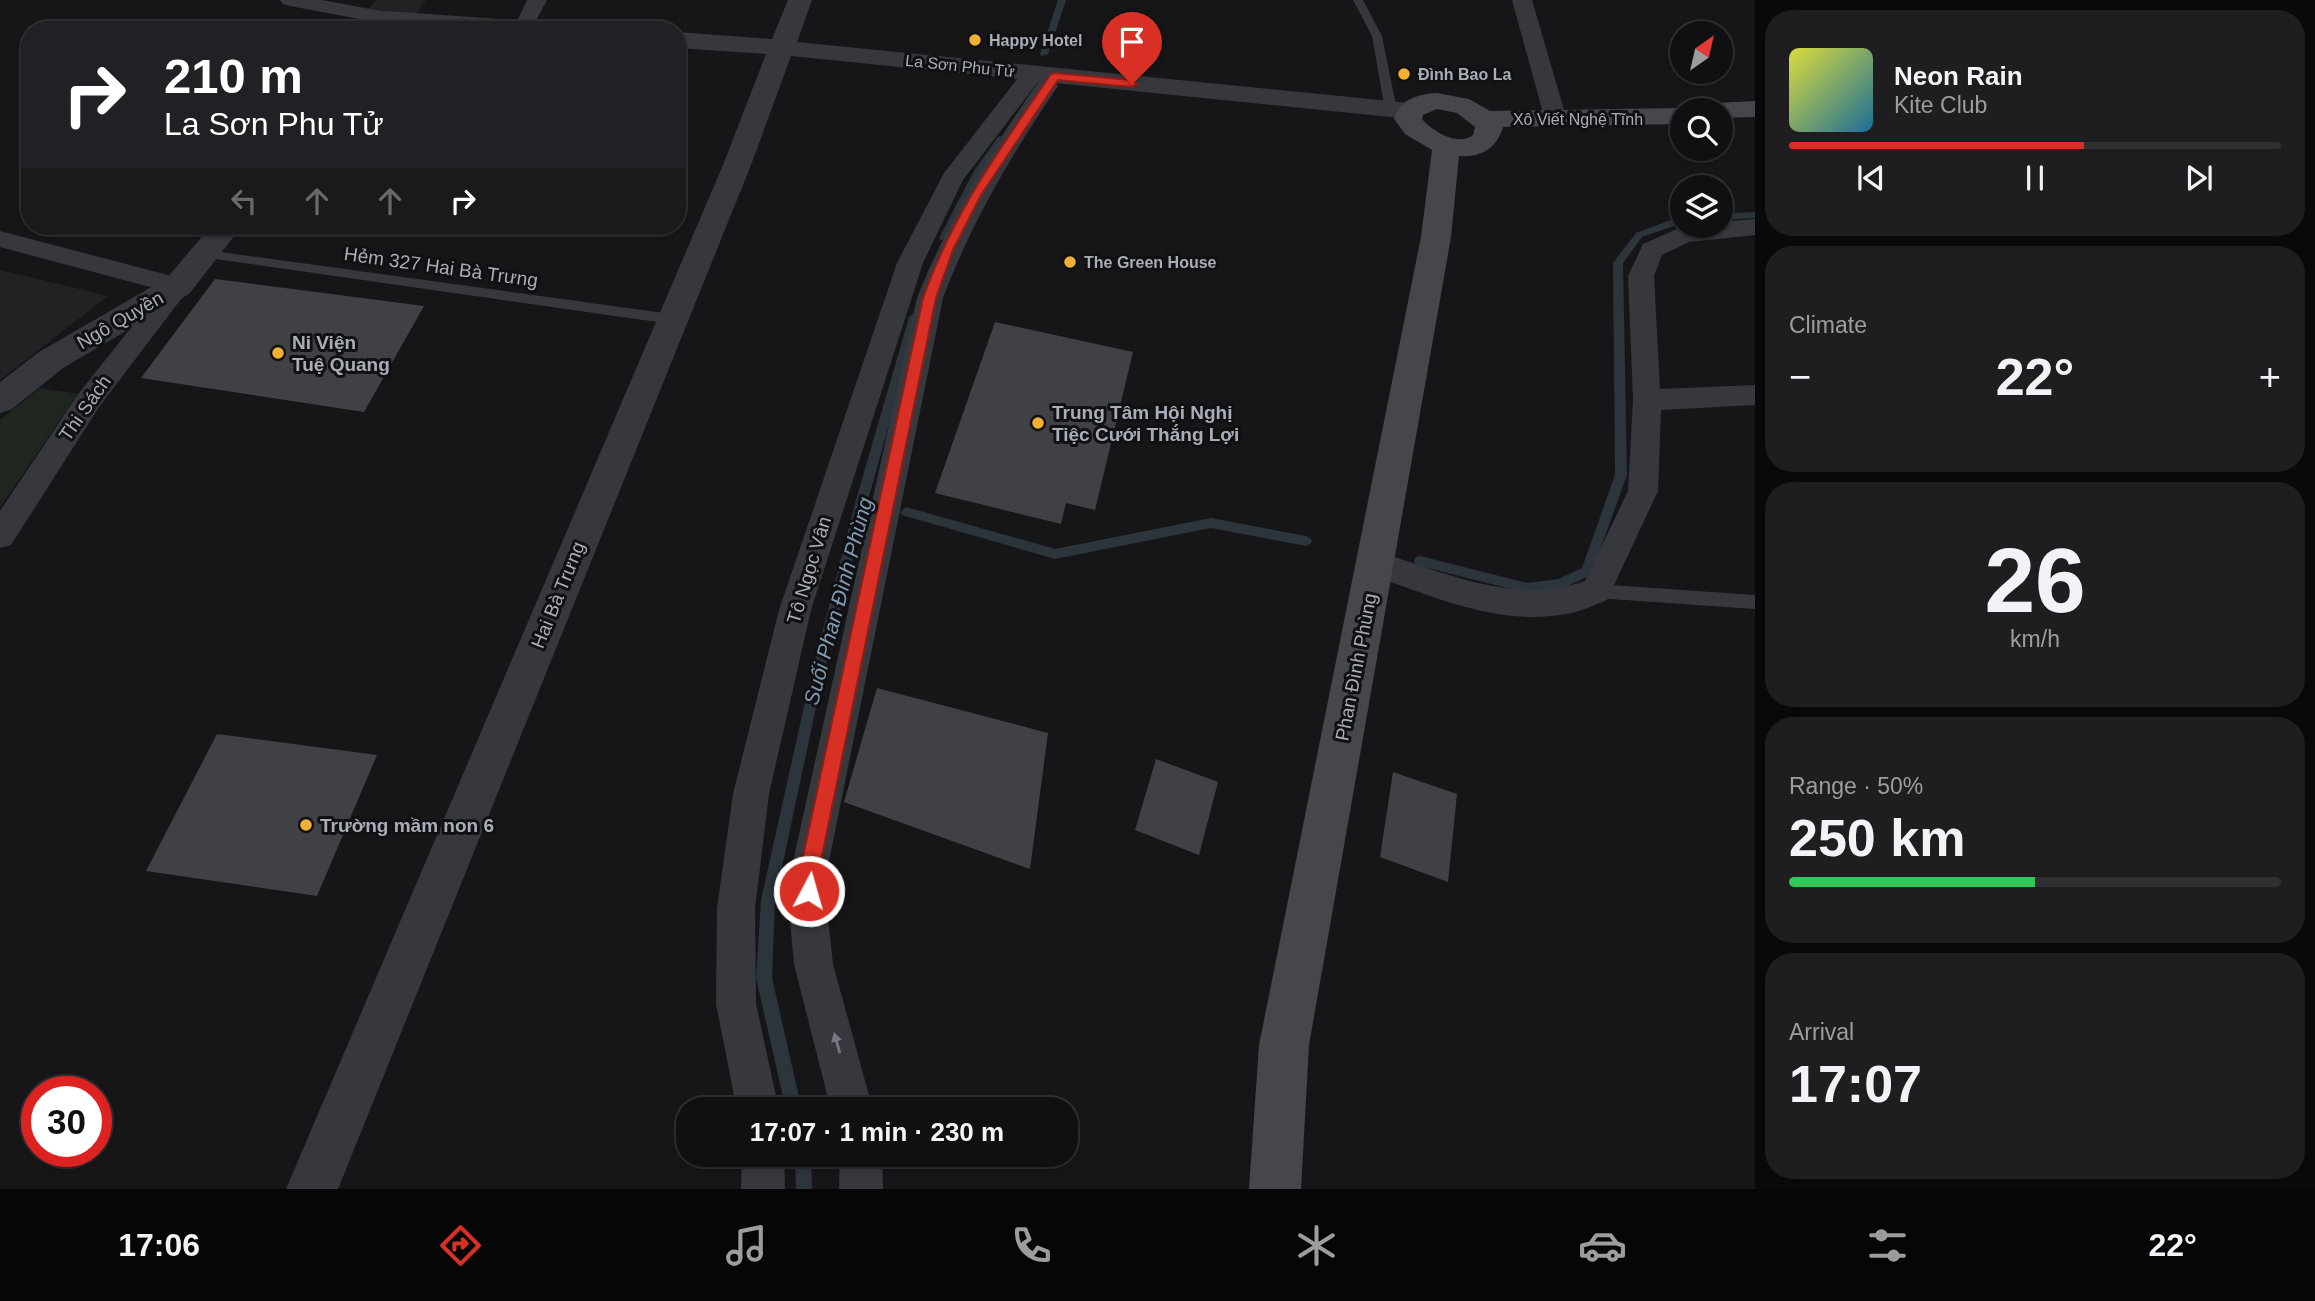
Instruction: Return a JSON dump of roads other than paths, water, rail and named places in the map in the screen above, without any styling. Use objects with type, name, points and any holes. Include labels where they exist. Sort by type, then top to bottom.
[{"type":"main road","points":[[1437,101],[1464,106],[1484,119],[1489,127],[1489,135],[1483,142],[1461,148],[1446,146],[1420,135],[1400,111],[1425,102],[1437,101]]},
{"type":"main road","points":[[1733,109],[1755,109]]},
{"type":"main road","name":"Xô Viết Nghệ Tĩnh","points":[[1484,119],[1670,118]]},
{"type":"main road","points":[[1733,131],[1755,132]]},
{"type":"main road","name":"Phan Đình Phùng","points":[[1275,1189],[1284,1045],[1377,564],[1436,237],[1446,146]]},
{"type":"street","points":[[290,0],[388,16],[443,21]]},
{"type":"street","points":[[533,21],[537,0]]},
{"type":"street","name":"Hai Bà Trưng","points":[[312,1189],[784,48],[800,0]]},
{"type":"street","points":[[1522,0],[1556,120]]},
{"type":"street","name":"La Sơn Phu Tử","points":[[686,41],[784,48],[1400,111]]},
{"type":"street","points":[[850,1097],[847,1077],[815,967],[807,916],[810,866],[930,298],[947,250],[975,194],[1044,75]]},
{"type":"street","name":"Tô Ngọc Vân","points":[[755,1097],[736,1004],[736,908],[751,794],[795,610],[910,263],[952,178],[1044,75]]},
{"type":"street","points":[[1377,564],[1492,598],[1531,602],[1565,601],[1596,591],[1643,491],[1647,400],[1640,276],[1652,250],[1684,234],[1755,227]]},
{"type":"street","name":"Ngô Quyền","points":[[0,400],[51,360],[178,286],[220,235]]},
{"type":"street","points":[[0,239],[178,286]]},
{"type":"street","name":"Thi Sách","points":[[0,536],[89,400],[178,286]]},
{"type":"street","points":[[1647,400],[1755,395]]},
{"type":"street","points":[[763,1167],[763,1189]]},
{"type":"street","points":[[861,1167],[861,1189]]},
{"type":"lane","points":[[1358,0],[1377,36],[1400,111]]},
{"type":"lane","name":"Hẻm 327 Hai Bà Trưng","points":[[206,254],[671,319]]},
{"type":"lane","points":[[1596,591],[1755,602]]},
{"type":"waterway","points":[[1044,54],[1062,0]]},
{"type":"waterway","name":"Suối Phan Đình Phùng","points":[[944,238],[979,171],[1001,139]]},
{"type":"waterway","points":[[1733,216],[1755,215]]},
{"type":"waterway","points":[[1420,561],[1527,588],[1561,584],[1587,571],[1621,475],[1618,263],[1639,235],[1670,223]]},
{"type":"waterway","name":"Suối Phan Đình Phùng","points":[[791,1097],[764,978],[768,900],[815,684],[862,500],[914,317]]},
{"type":"waterway","points":[[906,512],[1055,554],[1211,523],[1306,541]]},
{"type":"waterway","name":"Suối Phan Đình Phùng","points":[[803,1167],[804,1189]]},
{"type":"place","name":"Happy Hotel","points":[[975,40]]},
{"type":"place","name":"Đình Bao La","points":[[1404,74]]},
{"type":"place","name":"The Green House","points":[[1070,262]]},
{"type":"place","name":"Ni Viện Tuệ Quang","points":[[278,353]]},
{"type":"place","name":"Trung Tâm Hội Nghị Tiệc Cưới Thắng Lợi","points":[[1038,423]]},
{"type":"place","name":"Trường mầm non 6","points":[[306,825]]}]
